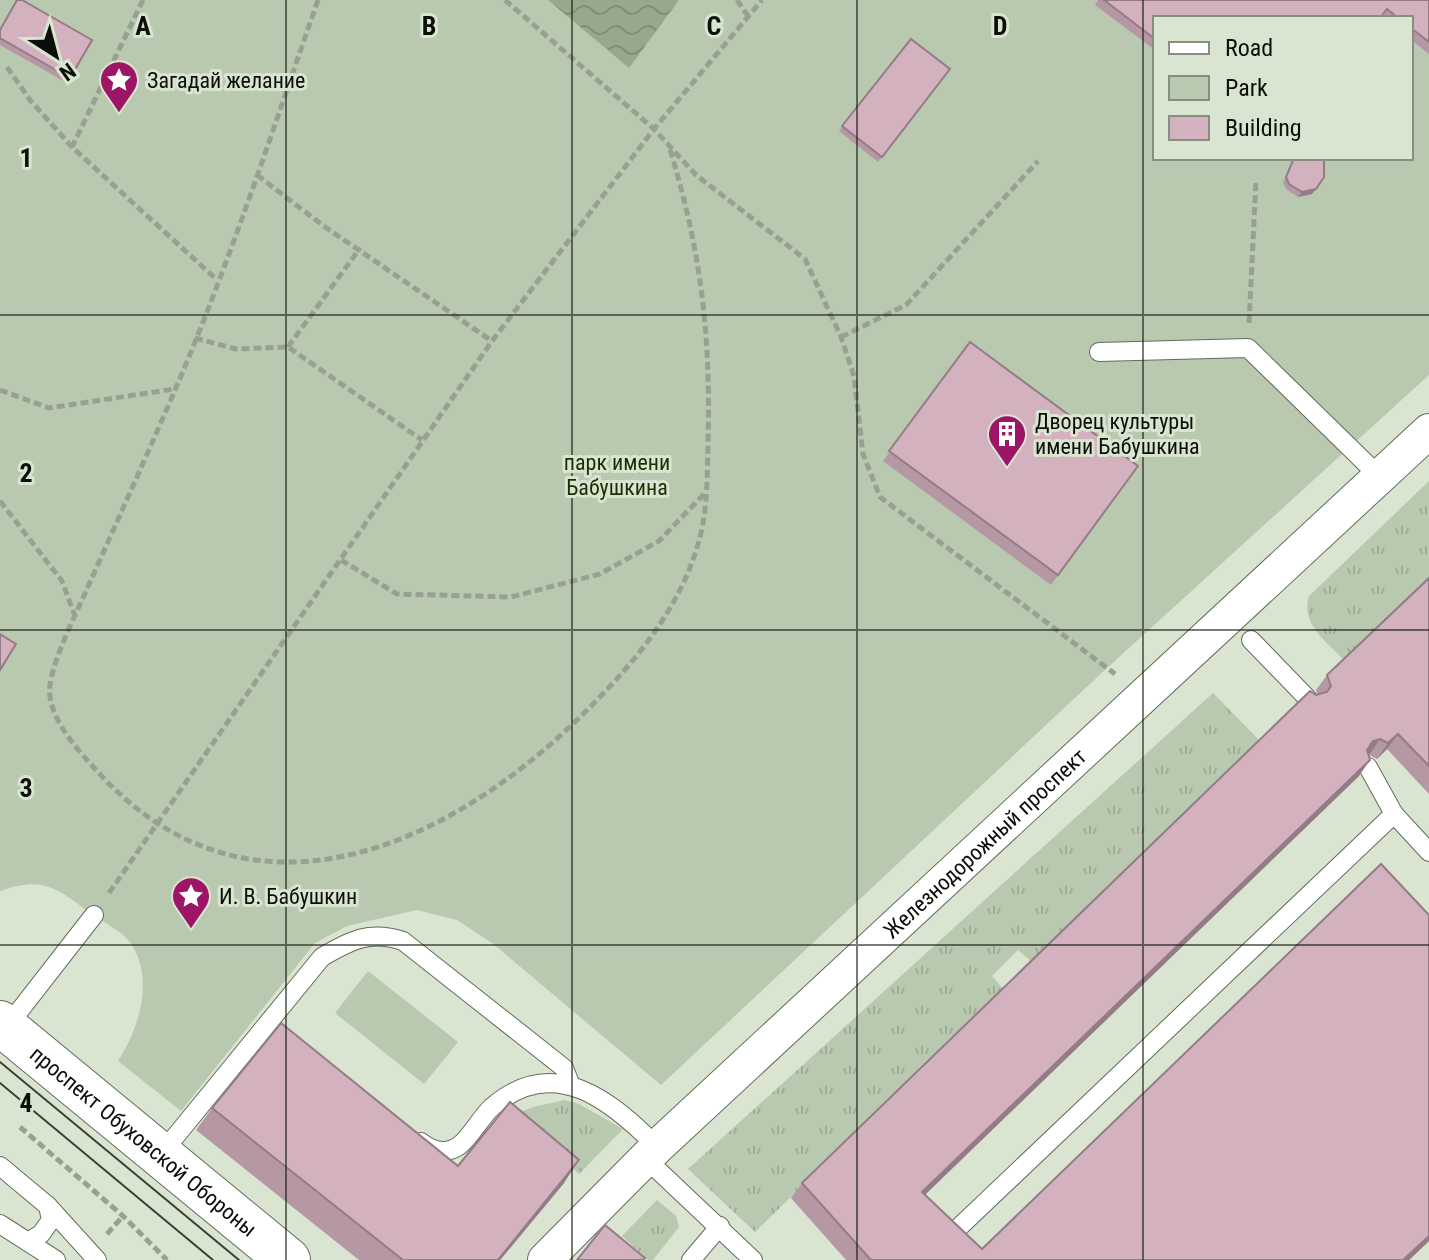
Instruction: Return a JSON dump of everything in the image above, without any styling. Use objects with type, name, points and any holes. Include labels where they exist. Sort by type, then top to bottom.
[{"type":"main road","name":"проспект Обуховской Обороны","points":[[3,1026],[288,1260]]},
{"type":"street","name":"Железнодорожный проспект","points":[[545,1260],[651,1153],[1429,431]]},
{"type":"lane","points":[[1099,352],[1248,348],[1380,477]]},
{"type":"lane","points":[[1251,640],[1308,699]]},
{"type":"lane","points":[[1368,767],[1394,814],[1429,852]]},
{"type":"lane","points":[[954,1232],[1394,814]]},
{"type":"lane","points":[[3,1026],[94,915]]},
{"type":"lane","points":[[161,1154],[276,1023],[322,957],[352,939],[381,934],[403,941],[564,1068],[571,1086]]},
{"type":"lane","points":[[404,1128],[429,1148],[448,1151],[459,1146],[492,1108],[510,1094],[552,1083],[591,1093],[623,1112],[651,1153],[753,1260]]},
{"type":"lane","points":[[0,1166],[99,1251]]},
{"type":"lane","points":[[28,1242],[41,1234],[51,1220],[48,1206]]},
{"type":"lane","points":[[0,1224],[56,1260]]},
{"type":"lane","points":[[691,1260],[720,1226]]},
{"type":"path","points":[[72,147],[143,0]]},
{"type":"path","points":[[318,0],[257,175],[195,338],[75,617],[50,685],[53,711],[95,768],[154,824],[254,862],[296,863],[351,857],[416,833],[484,795],[555,742],[616,682],[663,621],[698,544],[706,491],[710,392],[706,307],[690,214],[669,146]]},
{"type":"path","points":[[505,0],[654,129],[696,175],[805,259],[841,337],[854,376],[863,454],[880,497],[1120,677]]},
{"type":"path","points":[[737,0],[748,16]]},
{"type":"path","points":[[94,915],[154,824],[492,341],[654,129],[762,0]]},
{"type":"path","points":[[7,67],[30,100],[72,147],[217,279]]},
{"type":"path","points":[[841,337],[906,305],[1038,161]]},
{"type":"path","points":[[257,175],[325,227],[492,341]]},
{"type":"path","points":[[1248,348],[1256,180]]},
{"type":"path","points":[[288,347],[360,248]]},
{"type":"path","points":[[195,338],[236,349],[288,347],[422,440]]},
{"type":"path","points":[[0,390],[49,408],[175,389]]},
{"type":"path","points":[[341,560],[397,594],[511,597],[600,574],[659,541],[706,491]]},
{"type":"path","points":[[0,501],[62,581],[75,617]]},
{"type":"path","points":[[20,1127],[123,1216],[167,1260]]},
{"type":"path","points":[[99,1251],[123,1216]]},
{"type":"green space","name":"парк имени Бабушкина","points":[[0,0],[1429,0],[1429,375],[1107,668],[661,1085],[492,943],[457,920],[417,910],[347,926],[315,943],[181,1111],[118,1061],[137,1020],[143,989],[139,959],[132,945],[118,931],[57,890],[38,884],[0,891]]},
{"type":"green space","points":[[1429,481],[1429,580],[1345,661],[1312,624],[1307,606],[1309,596]]},
{"type":"green space","points":[[1213,693],[1261,742],[1033,963],[1018,950],[992,976],[1004,990],[755,1232],[688,1169]]},
{"type":"green space","points":[[368,971],[458,1042],[424,1084],[335,1013]]},
{"type":"green space","points":[[565,1100],[579,1104],[623,1129],[579,1174],[510,1116]]},
{"type":"green space","points":[[657,1200],[676,1216],[679,1227],[653,1260],[648,1260],[622,1236]]},
{"type":"water","points":[[548,0],[679,0],[629,68]]},
{"type":"building","points":[[17,0],[92,40],[70,78],[0,38],[0,30]]},
{"type":"building","points":[[1104,0],[1429,0],[1429,42],[1413,30],[1413,16],[1396,16],[1387,9],[1382,16],[1153,16],[1153,37]]},
{"type":"building","points":[[911,39],[950,69],[882,157],[842,126]]},
{"type":"building","points":[[1293,160],[1324,160],[1324,177],[1316,189],[1302,192],[1289,184],[1286,177]]},
{"type":"building","name":"Дворец культуры имени Бабушкина","points":[[970,342],[1138,466],[1058,575],[889,451]]},
{"type":"building","points":[[1429,578],[1429,766],[1398,734],[1388,743],[1380,739],[1373,741],[1367,750],[1370,760],[922,1192],[982,1249],[1381,864],[1429,915],[1429,1236],[1403,1260],[871,1260],[802,1183],[1310,691],[1316,695],[1327,692],[1331,686],[1327,675]]},
{"type":"building","points":[[0,634],[16,644],[0,670]]},
{"type":"building","points":[[281,1023],[458,1166],[510,1102],[579,1160],[498,1260],[403,1260],[212,1108]]},
{"type":"building","points":[[605,1225],[645,1258],[577,1260]]},
{"type":"tram line","points":[[0,1062],[239,1260]]},
{"type":"tram line","points":[[0,1083],[213,1260]]},
{"type":"place","name":"Загадай желание","points":[[119,114]]},
{"type":"place","name":"Дворец культуры имени Бабушкина","points":[[1007,468]]},
{"type":"place","name":"И. В. Бабушкин","points":[[191,930]]}]
